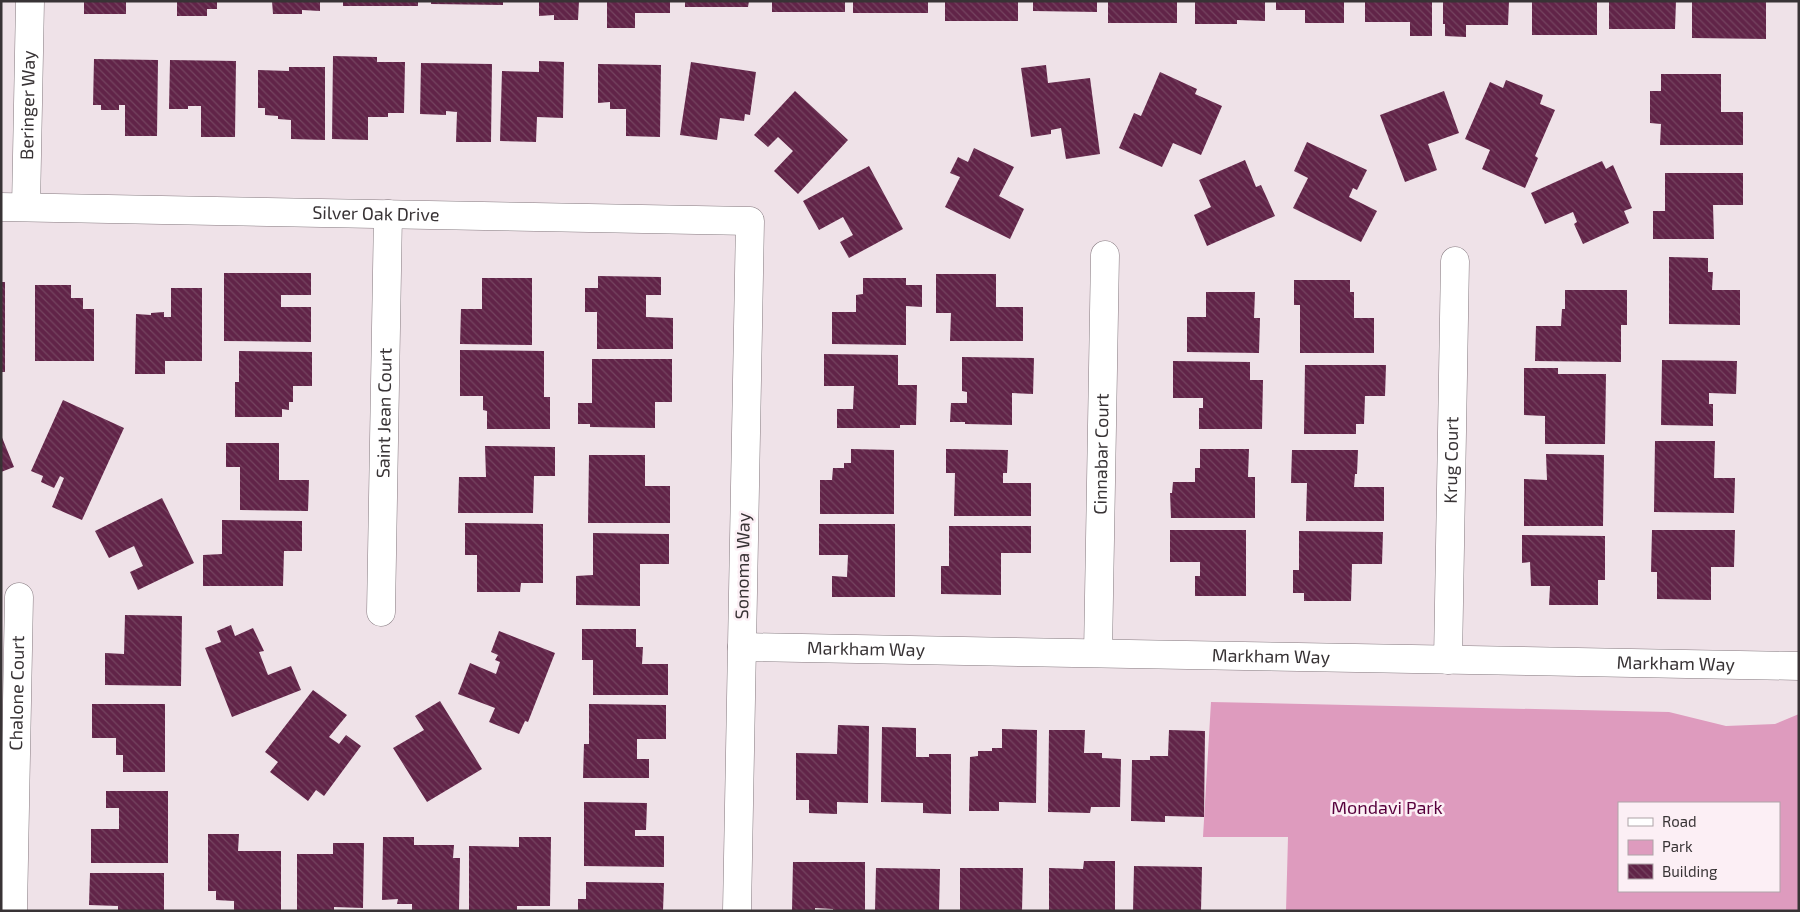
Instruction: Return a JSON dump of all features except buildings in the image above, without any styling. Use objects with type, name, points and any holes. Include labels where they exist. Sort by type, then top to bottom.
[{"type":"street","name":"Beringer Way","points":[[14,207],[30,1]]},
{"type":"street","name":"Silver Oak Drive","points":[[14,207],[750,220]]},
{"type":"street","name":"Saint Jean Court","points":[[381,612],[388,214]]},
{"type":"street","name":"Sonoma Way","points":[[737,911],[750,220]]},
{"type":"street","name":"Cinnabar Court","points":[[1098,653],[1105,255]]},
{"type":"street","name":"Krug Court","points":[[1448,660],[1455,262]]},
{"type":"street","name":"Chalone Court","points":[[14,911],[19,596]]},
{"type":"street","name":"Markham Way","points":[[742,647],[1799,666]]},
{"type":"green space","name":"Mondavi Park","points":[[1211,702],[1669,712],[1726,726],[1775,724],[1799,714],[1799,911],[1286,911],[1288,837],[1203,837]]}]
